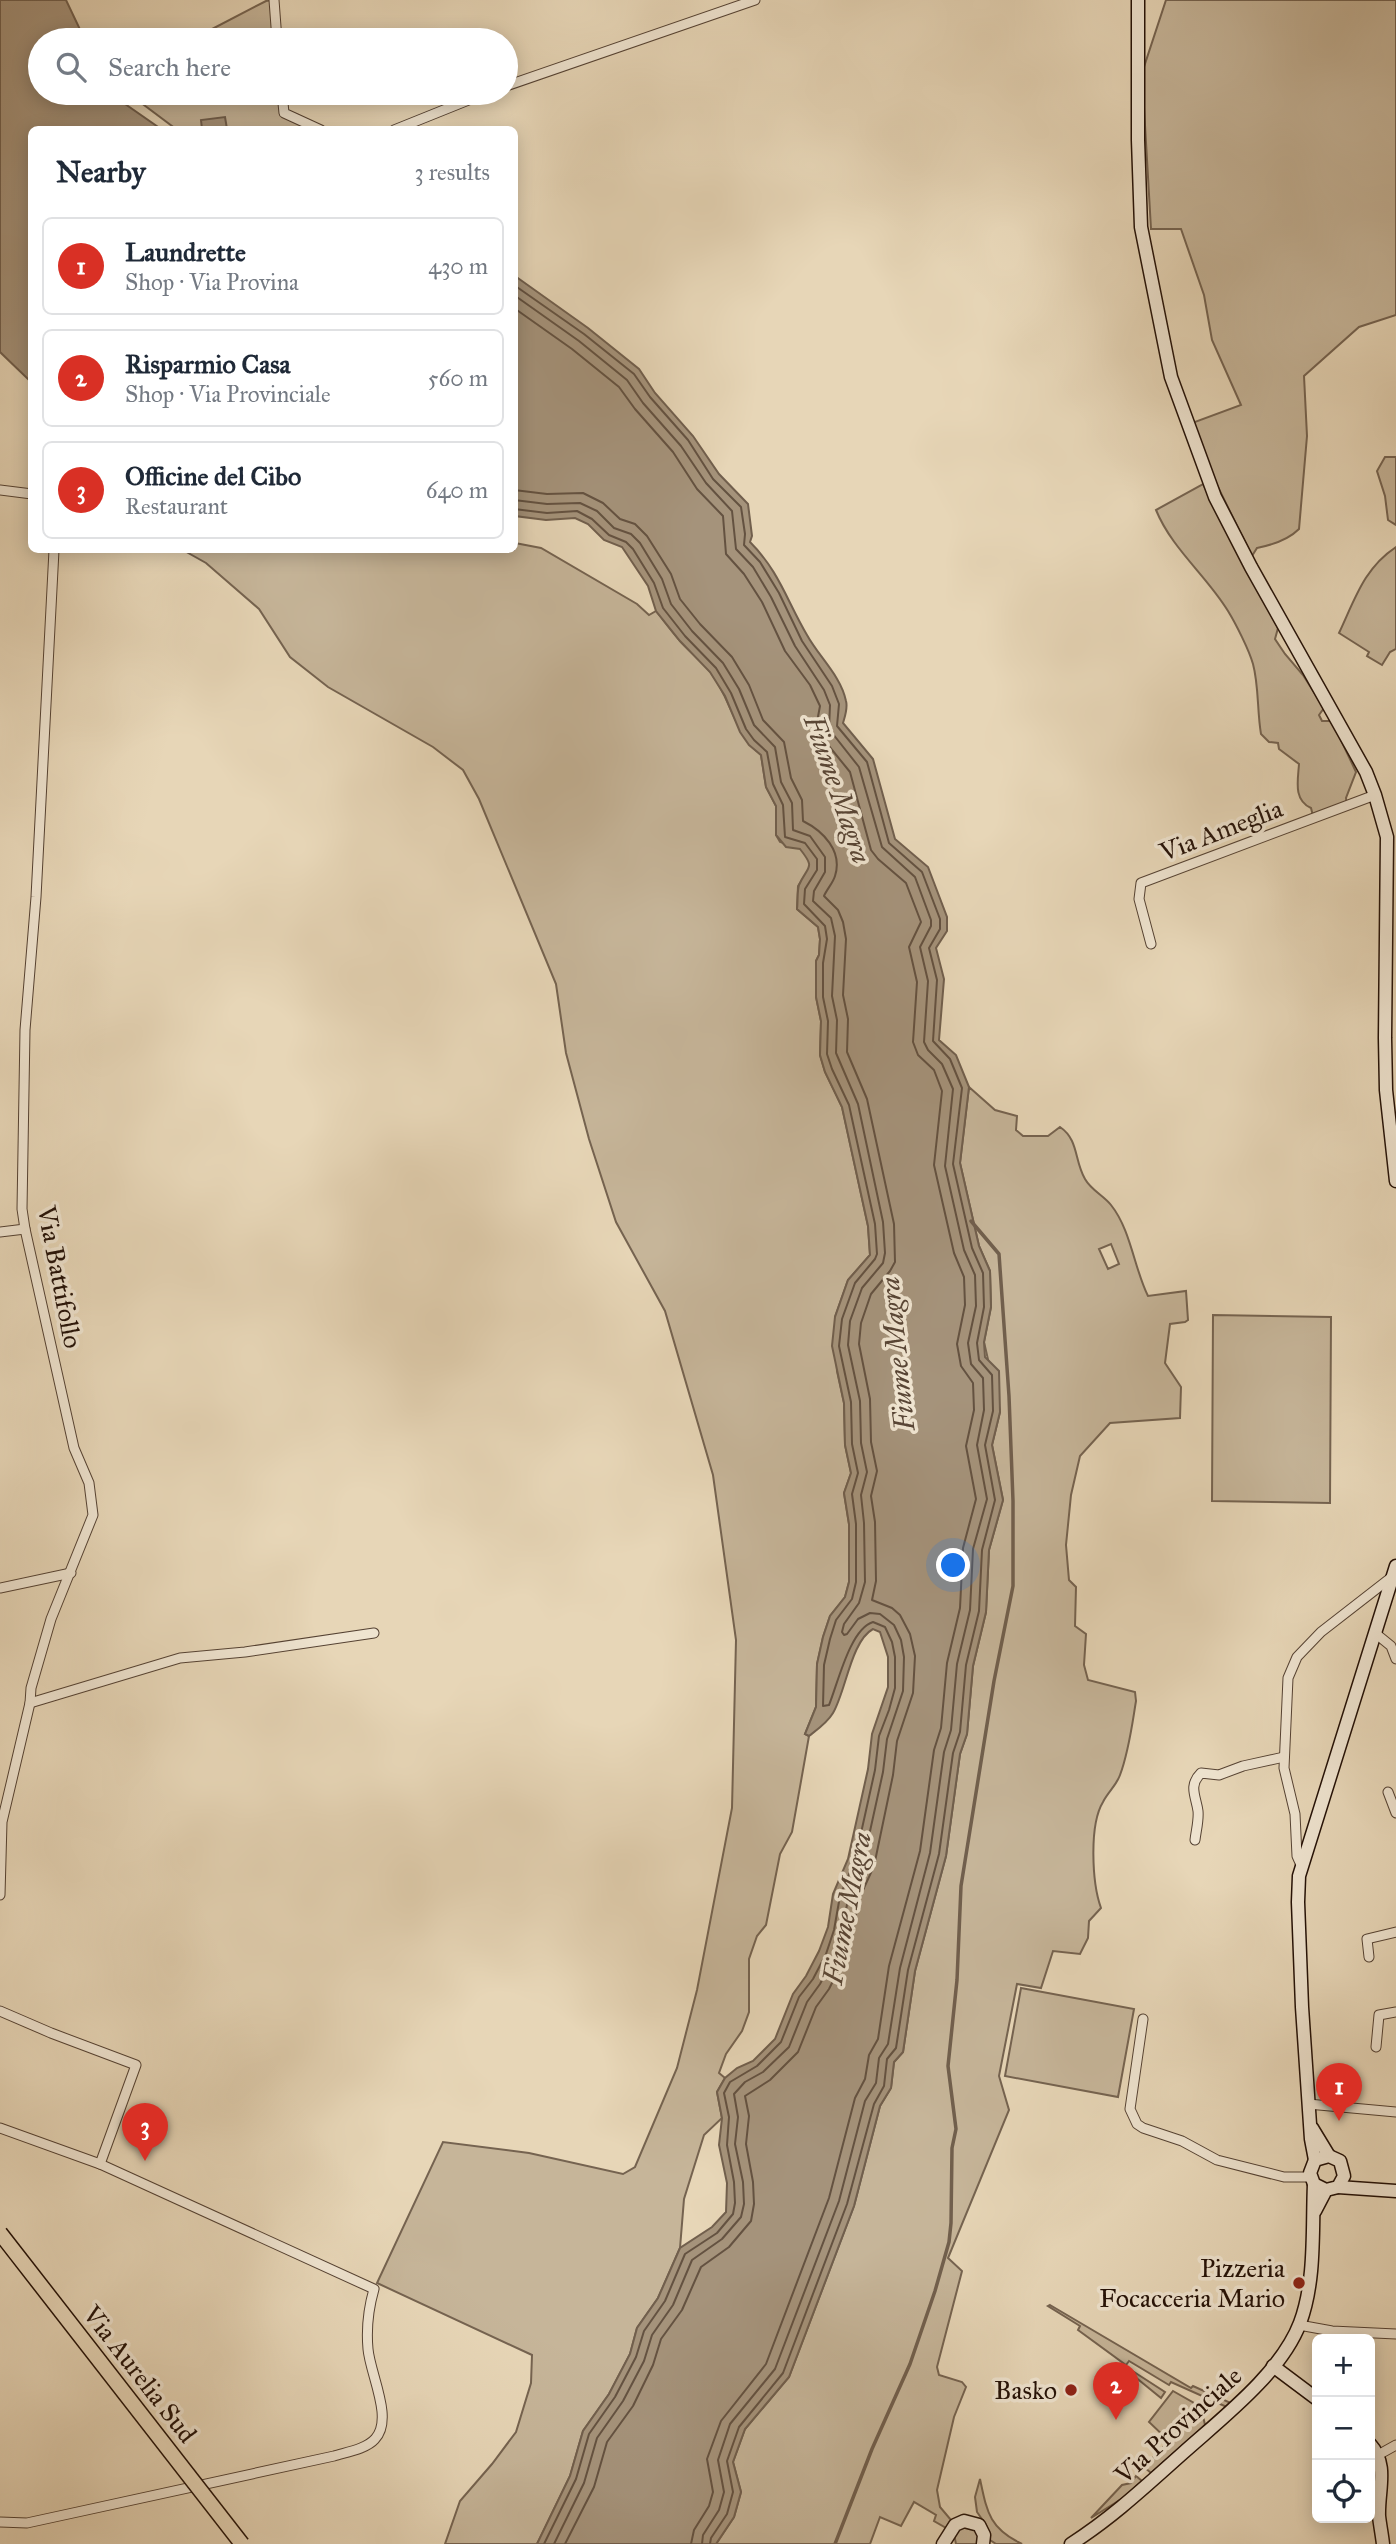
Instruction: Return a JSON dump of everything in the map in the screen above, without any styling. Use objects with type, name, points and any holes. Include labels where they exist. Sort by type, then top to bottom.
[{"type":"main road","points":[[1138,0],[1141,227],[1171,377],[1215,497],[1264,590],[1349,739],[1376,795],[1387,836],[1386,1090],[1396,1181]]},
{"type":"main road","points":[[1329,2156],[1315,2160],[1311,2139],[1298,1902],[1301,1865],[1394,1571]]},
{"type":"main road","points":[[1311,2128],[1329,2156],[1340,2161],[1345,2172],[1370,2188]]},
{"type":"main road","name":"Via Provinciale","points":[[1315,2160],[1310,2168],[1322,2185]]},
{"type":"main road","name":"Via Provinciale","points":[[1322,2185],[1343,2180],[1345,2172]]},
{"type":"main road","points":[[1322,2185],[1396,2191]]},
{"type":"main road","name":"Via Provinciale","points":[[1071,2544],[1124,2505],[1245,2399],[1273,2367],[1299,2325],[1309,2277],[1313,2215],[1322,2185]]},
{"type":"main road","name":"Via Aurelia Sud","points":[[0,2233],[242,2544]]},
{"type":"main road","points":[[1273,2367],[1314,2397]]},
{"type":"main road","points":[[1375,2453],[1382,2472],[1379,2516],[1383,2544]]},
{"type":"main road","points":[[948,2540],[959,2522],[970,2521],[982,2530],[985,2543]]},
{"type":"street","points":[[274,0],[276,28]]},
{"type":"street","points":[[518,82],[755,0]]},
{"type":"street","points":[[283,105],[284,113],[312,126]]},
{"type":"street","points":[[404,126],[456,105]]},
{"type":"street","points":[[0,490],[28,494]]},
{"type":"street","name":"Via Battifollo","points":[[0,1895],[2,1822],[30,1703],[31,1688],[51,1619],[93,1515],[89,1483],[74,1448],[22,1209],[25,1030],[36,897],[54,553]]},
{"type":"street","name":"Via Ameglia","points":[[1151,944],[1139,899],[1141,883],[1376,795]]},
{"type":"street","points":[[0,1232],[25,1229]]},
{"type":"street","points":[[1301,1865],[1297,1856],[1295,1814],[1284,1757],[1289,1678],[1297,1657],[1321,1632],[1394,1571]]},
{"type":"street","points":[[0,1587],[71,1573]]},
{"type":"street","points":[[30,1703],[180,1658],[245,1652],[374,1633]]},
{"type":"street","points":[[1375,1633],[1391,1646],[1396,1659]]},
{"type":"street","points":[[1195,1840],[1198,1814],[1192,1789],[1196,1777],[1201,1773],[1219,1775],[1243,1766],[1284,1757]]},
{"type":"street","points":[[1388,1792],[1396,1813]]},
{"type":"street","points":[[1369,1957],[1367,1939],[1396,1932]]},
{"type":"street","points":[[0,2011],[136,2065],[100,2164]]},
{"type":"street","points":[[1376,2047],[1379,2015],[1396,2012]]},
{"type":"street","points":[[1143,2019],[1130,2109],[1143,2129],[1182,2141],[1217,2160],[1322,2185]]},
{"type":"street","points":[[1308,2104],[1396,2112]]},
{"type":"street","points":[[0,2128],[100,2164],[374,2289],[367,2313],[368,2351],[382,2407],[383,2425],[369,2444],[318,2459],[27,2523],[0,2522]]},
{"type":"street","points":[[1299,2325],[1332,2331],[1396,2334]]},
{"type":"street","points":[[1375,2450],[1396,2445]]},
{"type":"shaded area","points":[[272,0],[274,28],[214,28]]},
{"type":"shaded area","points":[[1166,0],[1396,0],[1396,315],[1359,327],[1304,376],[1307,436],[1299,529],[1280,542],[1257,548],[1252,556],[1214,479],[1192,423],[1241,405],[1212,340],[1204,295],[1181,229],[1151,229],[1142,73]]},
{"type":"shaded area","points":[[144,105],[281,105],[282,115],[309,126],[172,126]]},
{"type":"shaded area","points":[[1385,457],[1396,457],[1396,525],[1388,520],[1385,496],[1377,471]]},
{"type":"shaded area","points":[[1203,484],[1278,628],[1275,639],[1324,708],[1319,715],[1322,721],[1332,721],[1356,772],[1346,798],[1347,808],[1314,820],[1311,808],[1301,800],[1299,764],[1279,749],[1278,743],[1269,742],[1261,734],[1255,672],[1238,630],[1219,598],[1171,537],[1156,510]]},
{"type":"shaded area","points":[[518,544],[541,548],[637,604],[649,615],[656,611],[680,641],[704,664],[718,683],[745,737],[761,755],[766,787],[776,806],[776,835],[780,842],[800,848],[810,861],[810,868],[798,886],[797,909],[818,927],[820,939],[816,961],[816,997],[821,1021],[820,1055],[842,1107],[868,1226],[870,1255],[848,1280],[835,1317],[837,1371],[844,1403],[845,1445],[851,1473],[844,1493],[849,1524],[849,1582],[845,1597],[830,1616],[823,1637],[817,1664],[816,1707],[805,1734],[809,1736],[792,1832],[780,1854],[766,1925],[757,1936],[749,1959],[749,2012],[742,2031],[726,2054],[719,2073],[725,2078],[717,2092],[722,2118],[704,2135],[684,2199],[680,2248],[658,2298],[637,2328],[630,2354],[609,2394],[583,2431],[570,2476],[537,2544],[445,2544],[460,2501],[516,2432],[531,2383],[532,2355],[377,2283],[443,2142],[529,2153],[623,2174],[635,2167],[677,2068],[697,1990],[732,1808],[736,1640],[713,1475],[665,1311],[616,1222],[589,1139],[566,1053],[556,984],[479,799],[463,770],[433,747],[328,687],[290,657],[259,609],[206,563],[188,553],[518,553]]},
{"type":"shaded area","points":[[1396,547],[1396,649],[1390,652],[1382,665],[1367,656],[1369,652],[1339,633],[1368,574]]},
{"type":"shaded area","points":[[969,1087],[995,1110],[1017,1116],[1016,1130],[1023,1136],[1048,1136],[1060,1127],[1073,1144],[1088,1183],[1118,1215],[1148,1296],[1186,1291],[1188,1320],[1170,1324],[1165,1363],[1181,1387],[1180,1418],[1110,1423],[1080,1456],[1071,1495],[1066,1545],[1069,1580],[1076,1587],[1075,1626],[1086,1634],[1084,1665],[1088,1680],[1135,1692],[1136,1701],[1123,1766],[1103,1802],[1096,1825],[1093,1854],[1101,1908],[1089,1921],[1088,1938],[1080,1954],[1053,1951],[1041,1988],[1017,1984],[999,2076],[1009,2110],[948,2258],[962,2271],[937,2367],[939,2375],[962,2382],[966,2387],[954,2417],[937,2490],[940,2507],[951,2520],[948,2529],[934,2521],[936,2515],[914,2502],[901,2526],[880,2517],[870,2544],[716,2544],[734,2517],[741,2492],[733,2462],[745,2429],[789,2377],[854,2206],[880,2106],[891,2088],[894,2062],[903,2052],[915,1971],[946,1856],[960,1754],[967,1734],[973,1666],[986,1612],[989,1550],[1003,1500],[992,1445],[1000,1412],[984,1342],[991,1307],[990,1271],[979,1246],[960,1163]],"holes":[[[1111,1244],[1119,1264],[1108,1269],[1099,1249]]]},
{"type":"shaded area","points":[[1213,1315],[1331,1317],[1330,1503],[1212,1501]]},
{"type":"shaded area","points":[[1021,1988],[1134,2009],[1118,2097],[1005,2076]]},
{"type":"shaded area","points":[[1048,2306],[1191,2388],[1193,2386],[1233,2404],[1229,2408],[1171,2382],[1169,2385],[1129,2361],[1126,2365],[1078,2330],[1080,2326]]},
{"type":"shaded area","points":[[1131,2370],[1165,2392],[1161,2398],[1129,2372]]},
{"type":"shaded area","points":[[1173,2391],[1201,2407],[1205,2425],[1151,2473],[1144,2467],[1169,2441],[1149,2422]]},
{"type":"shaded area","points":[[1136,2476],[1142,2481],[1123,2498],[1091,2518],[1122,2485],[1131,2483]]},
{"type":"shaded area","points":[[980,2479],[991,2518],[1002,2532],[1022,2544],[996,2544],[990,2540],[986,2525],[977,2512],[975,2497]]},
{"type":"shaded area","points":[[962,2526],[979,2531],[978,2544],[956,2544],[954,2534]]},
{"type":"water","points":[[0,0],[66,0],[79,28],[28,28],[28,105],[127,105],[157,126],[28,126],[28,379],[0,352]]},
{"type":"water","points":[[225,117],[226,126],[202,126],[201,120]]},
{"type":"water","name":"Fiume Magra","points":[[518,278],[588,328],[639,369],[655,393],[693,436],[719,474],[748,504],[752,536],[750,542],[776,575],[807,635],[839,683],[847,704],[843,723],[873,759],[895,839],[928,867],[947,917],[947,931],[936,948],[944,979],[939,1040],[956,1055],[969,1087],[960,1163],[979,1246],[990,1271],[991,1307],[984,1342],[985,1357],[999,1371],[1000,1412],[992,1445],[1003,1500],[989,1550],[986,1612],[973,1666],[967,1734],[960,1754],[946,1856],[915,1971],[903,2052],[894,2062],[891,2088],[880,2106],[854,2206],[789,2377],[745,2429],[733,2462],[741,2492],[734,2517],[716,2544],[537,2544],[570,2476],[583,2431],[609,2394],[630,2354],[637,2328],[658,2298],[680,2248],[712,2227],[726,2212],[727,2183],[719,2145],[722,2118],[717,2092],[725,2078],[737,2068],[753,2061],[775,2039],[793,1994],[819,1951],[828,1927],[833,1894],[848,1859],[868,1769],[872,1734],[888,1687],[888,1657],[880,1632],[873,1629],[859,1644],[831,1717],[809,1736],[805,1734],[816,1707],[817,1664],[823,1637],[830,1616],[845,1597],[849,1582],[849,1524],[844,1493],[851,1473],[845,1445],[844,1403],[832,1346],[835,1317],[848,1280],[870,1255],[868,1226],[842,1107],[820,1055],[821,1021],[816,997],[816,961],[820,939],[818,927],[797,909],[799,885],[809,864],[800,849],[786,847],[776,835],[776,806],[766,787],[761,755],[749,745],[740,732],[725,696],[710,672],[656,611],[648,586],[622,547],[604,540],[588,524],[575,518],[546,520],[518,516]]},
{"type":"waterway","points":[[835,2544],[872,2449],[910,2364],[935,2291],[949,2242],[951,2223],[952,2148],[956,2129],[948,2066],[957,1980],[961,1886],[994,1681],[1013,1586],[1009,1396],[999,1254],[971,1221]]},
{"type":"place","name":"Laundrette","points":[[1339,2121]]},
{"type":"place","name":"Officine del Cibo","points":[[145,2161]]},
{"type":"place","name":"Pizzeria Focacceria Mario","points":[[1299,2283]]},
{"type":"place","name":"Basko","points":[[1071,2390]]},
{"type":"place","name":"Risparmio Casa","points":[[1116,2420]]}]
